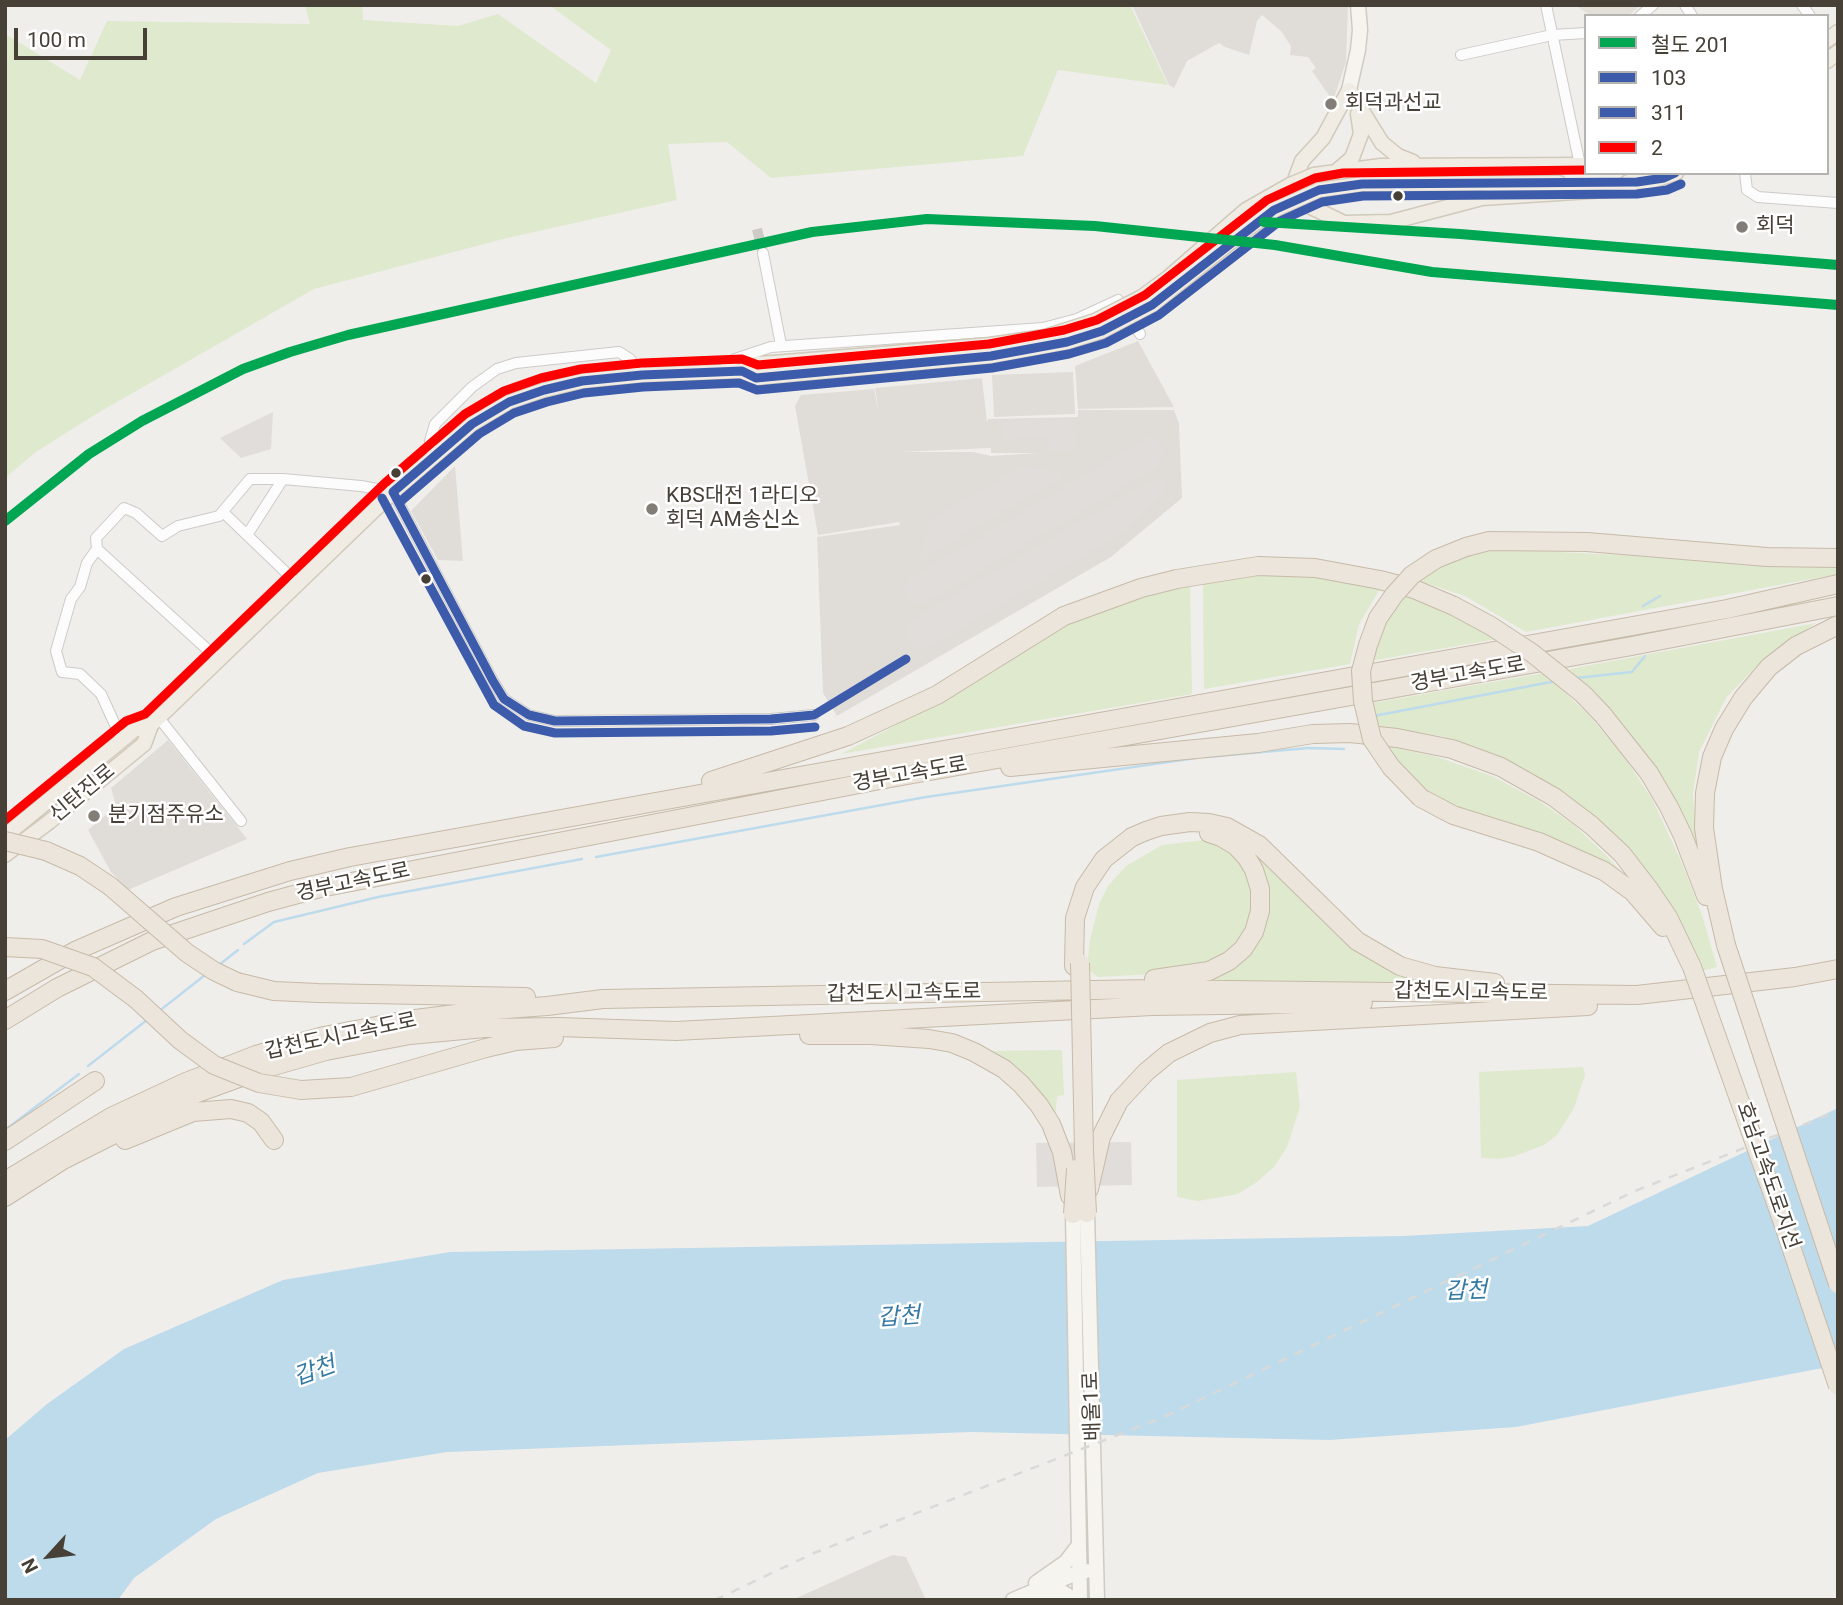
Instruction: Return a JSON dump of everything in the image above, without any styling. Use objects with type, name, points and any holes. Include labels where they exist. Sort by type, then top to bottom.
[{"type":"highway","points":[[1692,967],[1661,923],[1633,892],[1604,871],[1539,842],[1453,816],[1421,798],[1391,767],[1372,739],[1363,701],[1361,671],[1368,645],[1378,618],[1412,575],[1428,564],[1466,547],[1489,541],[1587,542],[1767,557],[1838,558]]},
{"type":"highway","points":[[648,802],[848,736],[937,695],[1064,616],[1141,588],[1177,579],[1258,566],[1315,568],[1413,589],[1454,606],[1532,653],[1583,694],[1649,774],[1669,807],[1726,945]]},
{"type":"highway","name":"경부고속도로","points":[[5,991],[75,951],[128,926],[230,889],[351,857],[1727,610],[1838,584]]},
{"type":"highway","name":"경부고속도로","points":[[5,1020],[70,981],[152,941],[268,902],[377,876],[886,779],[1632,646],[1838,606]]},
{"type":"highway","points":[[1726,945],[1713,889],[1704,828],[1705,793],[1712,757],[1724,729],[1743,698],[1769,667],[1796,646],[1838,625]]},
{"type":"highway","points":[[886,779],[1258,743],[1313,734],[1374,736],[1452,749],[1501,767],[1554,797],[1591,825],[1622,854],[1649,889],[1668,917],[1692,967]]},
{"type":"highway","points":[[1080,1213],[1084,1151],[1075,918],[1086,887],[1104,859],[1132,837],[1174,823],[1209,823],[1227,827],[1259,845],[1349,935],[1400,967],[1435,976],[1508,984],[1557,994]]},
{"type":"highway","points":[[982,993],[1175,977],[1209,971],[1229,961],[1244,949],[1255,932],[1260,911],[1260,889],[1254,870],[1236,846],[1206,832],[1191,830],[1163,834],[1137,845],[1112,862],[1094,888],[1084,917],[1077,965]]},
{"type":"highway","points":[[5,841],[46,851],[80,866],[110,887],[187,953],[237,982],[274,991],[603,999]]},
{"type":"highway","name":"호남고속도로지선","points":[[1726,945],[1838,1284]]},
{"type":"highway","points":[[5,947],[42,950],[93,967],[136,999],[180,1040],[214,1065],[259,1083],[301,1090],[351,1087],[516,1041],[626,1031]]},
{"type":"highway","name":"호남고속도로지선","points":[[1692,967],[1838,1385]]},
{"type":"highway","name":"갑천도시고속도로","points":[[5,1181],[111,1117],[186,1082],[256,1055],[324,1036],[407,1020],[603,999],[1149,989],[1637,995],[1672,993],[1838,969]]},
{"type":"highway","name":"갑천도시고속도로","points":[[5,1197],[63,1160],[192,1095],[263,1069],[326,1051],[411,1035],[485,1028],[558,1027],[676,1031],[1152,1006],[1349,1003],[1588,1006],[1676,1002],[1838,981]]},
{"type":"highway","points":[[1080,1213],[1101,1137],[1119,1101],[1146,1072],[1169,1053],[1210,1033],[1240,1026],[1588,1006]]},
{"type":"highway","points":[[676,1031],[733,1035],[893,1035],[929,1039],[974,1052],[1004,1069],[1039,1105],[1051,1124],[1062,1152],[1080,1213]]},
{"type":"highway","points":[[5,1141],[95,1082]]},
{"type":"highway","points":[[5,1206],[121,1142],[193,1112],[232,1109],[248,1113],[261,1122],[274,1140]]},
{"type":"main road","points":[[1358,5],[1358,50],[1349,90],[1322,138],[1302,161],[1296,180],[1301,196],[1311,207],[1344,223],[1391,222],[1482,198],[1606,190],[1637,182]]},
{"type":"main road","points":[[1349,90],[1382,143],[1408,161],[1424,165]]},
{"type":"main road","points":[[1338,170],[1352,158],[1361,134],[1361,123],[1349,90]]},
{"type":"main road","name":"신탄진로","points":[[5,836],[134,730],[155,721],[393,492],[472,424],[509,402],[582,381],[742,370],[756,377],[775,370],[1045,337],[1095,321],[1142,297],[1168,278],[1246,210],[1314,175],[1338,170],[1424,165],[1583,165]]},
{"type":"main road","name":"신탄진로","points":[[775,370],[991,356],[1067,342],[1102,331],[1162,298],[1274,210],[1319,190],[1362,184],[1637,182],[1671,175]]},
{"type":"main road","name":"신탄진로","points":[[5,855],[144,744],[155,721]]},
{"type":"main road","name":"배울1로","points":[[1077,1600],[1080,1213]]},
{"type":"main road","name":"배울1로","points":[[1080,1213],[1096,1521],[1097,1600]]},
{"type":"main road","points":[[1019,1597],[1066,1562],[1079,1545]]},
{"type":"main road","points":[[1019,1597],[1079,1572],[1097,1570]]},
{"type":"main road","points":[[1019,1597],[1062,1592],[1077,1600]]},
{"type":"street","points":[[1546,5],[1583,165]]},
{"type":"street","points":[[1461,55],[1552,35],[1584,33]]},
{"type":"street","points":[[1745,175],[1747,190],[1758,197],[1838,203]]},
{"type":"street","points":[[763,253],[776,346]]},
{"type":"street","points":[[720,372],[735,359],[776,346],[1043,327],[1077,319],[1118,300],[1140,334]]},
{"type":"street","points":[[433,456],[430,440],[435,424],[472,387],[497,369],[516,363],[619,352],[630,359],[642,375]]},
{"type":"street","points":[[122,740],[101,694],[80,674],[62,672],[56,651],[71,598],[80,587],[87,563],[97,549],[96,538],[124,508],[136,513],[162,536],[178,526],[219,516],[250,479],[361,485],[393,492],[493,681],[505,699],[529,715],[555,721],[771,719],[814,715]]},
{"type":"street","points":[[247,535],[283,479]]},
{"type":"street","points":[[223,512],[298,584]]},
{"type":"street","points":[[97,549],[220,661]]},
{"type":"street","points":[[155,721],[241,821]]},
{"type":"shaded area","points":[[1132,5],[1348,5],[1346,62],[1333,101],[1312,71],[1316,68],[1308,57],[1290,55],[1291,46],[1281,31],[1262,15],[1257,21],[1249,55],[1219,43],[1187,61],[1174,88],[1169,85]]},
{"type":"shaded area","points":[[1575,5],[1641,5],[1630,14],[1588,14]]},
{"type":"shaded area","points":[[1138,341],[1174,407],[1078,409],[1075,366]]},
{"type":"shaded area","points":[[1073,372],[1075,414],[994,417],[992,375]]},
{"type":"shaded area","points":[[982,378],[987,423],[988,419],[1078,417],[1078,410],[1174,410],[1179,424],[1182,498],[1111,557],[837,716],[823,693],[817,537],[900,525],[899,522],[818,535],[795,406],[801,395],[874,389],[879,413],[875,388]],"holes":[[[991,448],[991,453],[1038,453],[991,456],[973,452],[899,452]]]},
{"type":"shaded area","points":[[273,412],[271,449],[241,458],[220,438]]},
{"type":"shaded area","points":[[1073,420],[1074,450],[1049,451],[1048,437],[1004,439],[1003,422]]},
{"type":"shaded area","points":[[1149,437],[1156,440],[1164,453],[1156,467],[924,603],[912,602],[907,598],[904,589],[909,580]]},
{"type":"shaded area","points":[[455,466],[463,561],[438,560],[411,511]]},
{"type":"shaded area","points":[[1020,468],[1062,472],[1057,479],[922,559],[929,521]]},
{"type":"shaded area","points":[[1157,478],[1165,484],[1164,491],[1121,533],[924,650],[912,645],[906,634],[911,621]]},
{"type":"shaded area","points":[[168,740],[247,839],[128,890],[111,872],[88,830],[116,806],[111,788]]},
{"type":"shaded area","points":[[1131,1142],[1132,1185],[1037,1187],[1036,1143]]},
{"type":"shaded area","points":[[892,1555],[906,1557],[926,1600],[792,1600]]},
{"type":"green space","points":[[5,5],[7,35],[80,80],[107,21],[310,24],[305,5],[362,5],[363,20],[458,26],[498,14],[596,83],[611,50],[549,5],[1130,5],[1168,85],[1058,70],[1023,156],[771,178],[727,142],[668,144],[677,200],[503,239],[314,289],[96,414],[36,452],[5,478]]},
{"type":"green space","points":[[1498,549],[1838,566],[1838,574],[1526,632],[1465,596],[1419,581],[1450,561]]},
{"type":"green space","points":[[1275,574],[1341,580],[1380,589],[1359,624],[1350,664],[1204,689],[1203,583]]},
{"type":"green space","points":[[1190,584],[1192,694],[841,754],[958,693],[1067,624],[1114,604]]},
{"type":"green space","points":[[1401,595],[1451,612],[1497,639],[1370,661],[1376,637]]},
{"type":"green space","points":[[1816,623],[1762,660],[1726,698],[1699,752],[1693,794],[1697,852],[1615,717],[1569,669]]},
{"type":"green space","points":[[1544,673],[1587,713],[1624,757],[1652,799],[1702,915],[1717,967],[1702,971],[1592,817],[1552,785],[1504,759],[1442,736],[1374,726],[1367,704]]},
{"type":"green space","points":[[1383,745],[1437,757],[1492,776],[1539,801],[1574,825],[1632,884],[1445,801],[1410,778]]},
{"type":"green space","points":[[1204,840],[1232,851],[1252,875],[1258,903],[1248,935],[1228,957],[1172,973],[1098,977],[1087,969],[1090,940],[1099,904],[1108,886],[1126,866],[1162,845]]},
{"type":"green space","points":[[1237,846],[1256,851],[1340,937],[1440,985],[1195,980],[1230,963],[1261,912]]},
{"type":"green space","points":[[1062,1050],[1064,1095],[1057,1096],[1055,1120],[987,1051]]},
{"type":"green space","points":[[1583,1067],[1585,1075],[1574,1108],[1557,1135],[1544,1145],[1515,1156],[1481,1158],[1479,1072]]},
{"type":"green space","points":[[1296,1072],[1300,1107],[1287,1147],[1274,1167],[1238,1194],[1198,1201],[1177,1197],[1177,1080]]},
{"type":"water","name":"갑천","points":[[1838,1108],[1838,1365],[1516,1427],[1329,1440],[971,1432],[447,1452],[318,1473],[216,1519],[134,1578],[118,1600],[5,1600],[5,1440],[47,1404],[124,1349],[283,1280],[450,1252],[1403,1236],[1588,1226]]},
{"type":"waterway","points":[[1643,606],[1660,596]]},
{"type":"waterway","points":[[1576,678],[1632,672],[1645,656]]},
{"type":"waterway","points":[[1374,716],[1556,681]]},
{"type":"waterway","points":[[1206,757],[1308,748],[1344,749]]},
{"type":"waterway","points":[[596,857],[926,797],[1196,758]]},
{"type":"waterway","points":[[244,944],[274,922],[378,897],[582,859]]},
{"type":"waterway","points":[[219,965],[238,950]]},
{"type":"waterway","points":[[158,1012],[205,975]]},
{"type":"waterway","points":[[88,1066],[147,1020]]},
{"type":"waterway","points":[[5,1130],[79,1074]]},
{"type":"tunnel","points":[[757,229],[763,253]]},
{"type":"railway","points":[[715,1600],[814,1553],[1164,1417],[1635,1191],[1838,1111]]},
{"type":"rail line","name":"201","points":[[5,521],[89,454],[142,421],[243,369],[290,352],[348,335],[812,232],[927,219],[1095,226],[1275,245],[1432,272],[1838,305]]},
{"type":"rail line","name":"201","points":[[1264,222],[1460,234],[1838,265]]},
{"type":"transit line","name":"2","points":[[5,820],[126,721],[145,714],[385,483],[465,414],[504,391],[541,378],[581,369],[642,363],[742,359],[758,365],[989,344],[1064,330],[1097,320],[1145,295],[1267,200],[1315,178],[1343,173],[1584,170]]},
{"type":"transit line","name":"103","points":[[393,492],[472,424],[509,402],[582,381],[642,375],[742,371],[756,378],[991,356],[1067,342],[1102,331],[1152,305],[1274,210],[1319,190],[1362,184],[1637,182],[1671,175]]},
{"type":"transit line","name":"311","points":[[401,501],[479,434],[514,413],[584,393],[643,387],[739,383],[757,390],[992,368],[1069,354],[1106,343],[1159,315],[1280,221],[1322,202],[1363,196],[1637,194],[1667,190],[1681,184]]},
{"type":"transit line","name":"103","points":[[393,492],[493,681],[504,699],[529,715],[555,721],[771,719],[814,715],[906,659]]},
{"type":"transit line","name":"311","points":[[382,498],[494,705],[524,726],[555,733],[771,731],[815,727]]},
{"type":"place","name":"회덕과선교","points":[[1331,104]]},
{"type":"place","name":"회덕","points":[[1742,227]]},
{"type":"place","name":"KBS대전 1라디오 회덕 AM송신소","points":[[652,509]]},
{"type":"place","name":"분기점주유소","points":[[94,816]]}]
